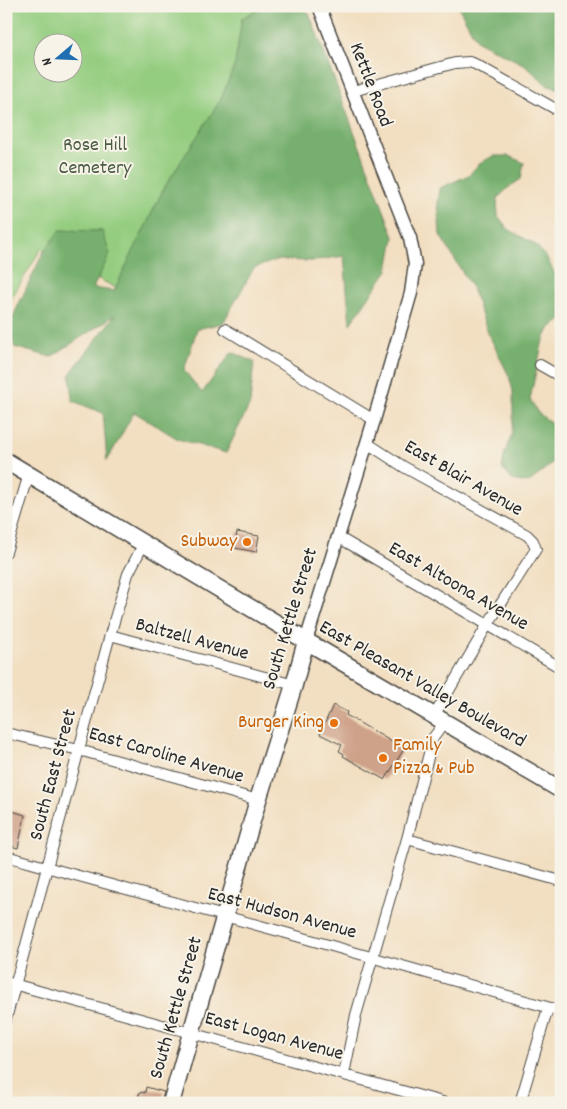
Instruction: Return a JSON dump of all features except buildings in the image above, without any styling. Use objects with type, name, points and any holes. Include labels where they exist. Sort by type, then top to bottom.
[{"type":"main road","name":"East Pleasant Valley Boulevard","points":[[6,461],[144,542],[306,641],[561,790]]},
{"type":"main road","name":"South Kettle Street","points":[[171,1103],[306,641]]},
{"type":"street","name":"Kettle Road","points":[[319,6],[386,178]]},
{"type":"street","points":[[353,92],[455,64],[469,62],[493,73],[561,112]]},
{"type":"street","name":"South Kettle Street","points":[[306,641],[374,420],[411,293],[415,272],[413,250],[386,178]]},
{"type":"street","points":[[225,329],[374,420]]},
{"type":"street","points":[[540,365],[561,377]]},
{"type":"street","name":"East Blair Avenue","points":[[367,442],[404,467],[527,535],[533,541],[536,549],[488,624]]},
{"type":"street","points":[[6,552],[29,474]]},
{"type":"street","name":"East Altoona Avenue","points":[[338,537],[561,668]]},
{"type":"street","name":"South East Street","points":[[6,1020],[110,636],[128,574],[144,542]]},
{"type":"street","points":[[344,1074],[356,1015],[407,839],[433,738],[440,719],[488,624]]},
{"type":"street","name":"Baltzell Avenue","points":[[110,636],[294,685]]},
{"type":"street","name":"East Caroline Avenue","points":[[6,732],[79,750],[258,800]]},
{"type":"street","points":[[407,839],[561,881]]},
{"type":"street","name":"East Hudson Avenue","points":[[6,856],[561,1011]]},
{"type":"street","name":"East Logan Avenue","points":[[6,982],[446,1103]]},
{"type":"street","points":[[520,1103],[548,1008]]},
{"type":"green space","name":"Rose Hill Cemetery","points":[[6,6],[266,6],[251,77],[118,289],[41,249],[6,307]]},
{"type":"green space","points":[[264,6],[301,6],[309,13],[394,237],[388,270],[350,324],[344,256],[312,261],[277,260],[254,268],[223,323],[197,329],[184,370],[202,393],[232,352],[254,362],[250,404],[226,453],[178,439],[134,412],[107,461],[103,413],[73,401],[70,374],[115,315],[51,357],[14,347],[10,323],[43,253],[60,230],[102,231],[110,254],[93,288],[114,291],[164,188],[221,99],[235,64],[242,18]]},
{"type":"green space","points":[[458,6],[561,6],[561,89],[548,86],[525,65],[477,41]]},
{"type":"green space","points":[[493,156],[509,156],[524,163],[521,179],[497,199],[498,216],[508,229],[536,245],[546,257],[561,285],[561,320],[549,329],[542,344],[530,399],[538,413],[561,430],[561,462],[553,462],[528,483],[512,480],[502,468],[505,452],[511,437],[513,391],[509,376],[488,333],[472,288],[440,235],[438,203],[440,188],[469,175],[479,164]]},
{"type":"place","name":"Subway","points":[[247,542]]},
{"type":"place","name":"Burger King","points":[[334,723]]},
{"type":"place","name":"Family Pizza & Pub","points":[[383,758]]}]
